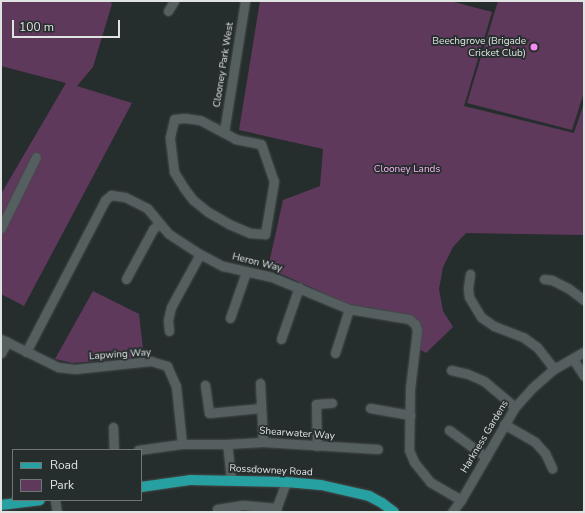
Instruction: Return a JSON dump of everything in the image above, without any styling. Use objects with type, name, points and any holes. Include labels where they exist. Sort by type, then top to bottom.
[{"type":"main road","name":"Rossdowney Road","points":[[142,487],[190,480],[286,482],[321,486],[369,496],[394,512]]},
{"type":"main road","points":[[4,507],[35,501]]},
{"type":"street","points":[[168,11],[174,1]]},
{"type":"street","name":"Clooney Park West","points":[[224,132],[245,1]]},
{"type":"street","points":[[174,118],[200,120],[224,132],[235,139],[261,144],[274,181],[265,234],[250,233],[229,224],[208,212],[188,194],[174,172],[170,137],[174,118]]},
{"type":"street","points":[[1,228],[36,157]]},
{"type":"street","name":"Heron Way","points":[[26,352],[105,200],[111,196],[125,197],[136,201],[147,208],[169,234],[200,254],[223,266],[272,277],[299,287],[348,310],[410,319],[415,324],[417,330],[410,389],[409,450],[414,462],[430,482],[461,500]]},
{"type":"street","points":[[126,279],[153,229],[159,224]]},
{"type":"street","points":[[168,331],[168,320],[172,307],[200,254]]},
{"type":"street","points":[[230,318],[246,272]]},
{"type":"street","points":[[470,274],[468,288],[469,297],[480,317],[494,326],[523,337],[537,347],[554,369]]},
{"type":"street","points":[[544,279],[552,280],[568,288],[584,300]]},
{"type":"street","points":[[281,339],[299,287]]},
{"type":"street","points":[[335,353],[348,310]]},
{"type":"street","points":[[1,353],[4,340]]},
{"type":"street","name":"Lapwing Way","points":[[4,340],[58,368],[75,369],[151,361],[167,366],[176,386],[182,444]]},
{"type":"street","name":"Harkness Gardens","points":[[452,512],[461,500],[515,407],[532,388],[554,369],[584,352]]},
{"type":"street","points":[[573,359],[584,376]]},
{"type":"street","points":[[452,370],[468,374],[484,381],[515,407]]},
{"type":"street","points":[[260,383],[263,442]]},
{"type":"street","points":[[205,385],[209,413],[261,408]]},
{"type":"street","points":[[317,446],[316,404],[332,403]]},
{"type":"street","points":[[370,408],[410,415]]},
{"type":"street","points":[[504,424],[535,442],[545,453],[552,468]]},
{"type":"street","points":[[113,427],[114,449]]},
{"type":"street","points":[[449,430],[486,457]]},
{"type":"street","name":"Shearwater Way","points":[[142,449],[182,444],[263,442],[378,449]]},
{"type":"street","points":[[227,444],[231,480]]},
{"type":"street","points":[[217,509],[243,505],[276,510],[286,482]]},
{"type":"street","points":[[55,501],[57,512]]},
{"type":"green space","points":[[1,1],[110,1],[112,4],[93,67],[77,86],[132,103],[24,306],[1,294],[1,194],[66,83],[1,66]]},
{"type":"green space","name":"Clooney Lands","points":[[260,1],[450,1],[492,12],[464,106],[574,133],[584,103],[584,235],[466,233],[453,247],[443,267],[439,289],[443,311],[453,327],[426,353],[419,349],[422,330],[418,320],[384,310],[348,304],[268,268],[283,200],[320,186],[323,149],[239,130]]},
{"type":"green space","name":"Beechgrove (Brigade Cricket Club)","points":[[498,1],[584,1],[584,92],[572,130],[467,103]]},
{"type":"green space","points":[[93,291],[139,314],[144,357],[73,363],[55,359]]},
{"type":"place","name":"Beechgrove (Brigade Cricket Club)","points":[[534,47]]}]
